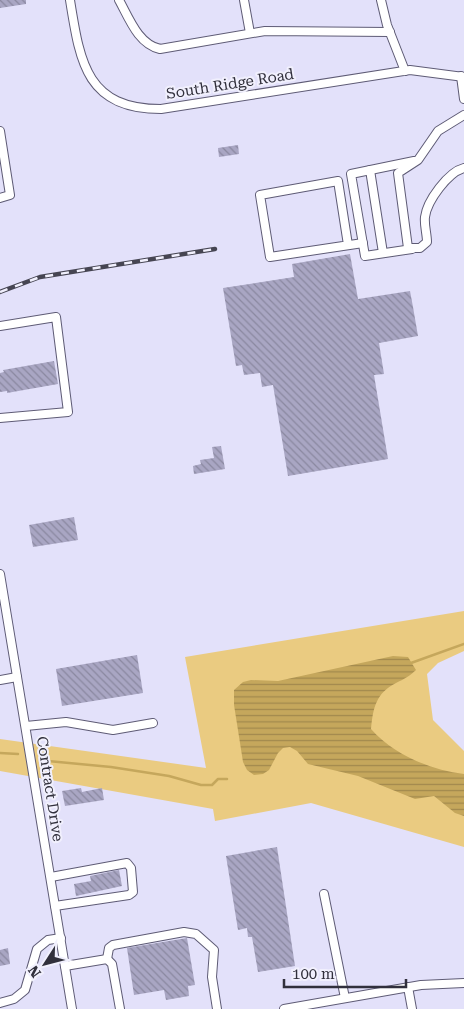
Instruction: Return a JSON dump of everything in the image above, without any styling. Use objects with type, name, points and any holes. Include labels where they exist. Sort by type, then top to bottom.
[{"type":"street","name":"South Ridge Road","points":[[70,0],[78,50],[85,69],[100,89],[120,103],[141,109],[161,109],[405,71],[462,77]]},
{"type":"street","points":[[119,0],[134,28],[152,47],[160,49],[250,34],[293,31],[390,32]]},
{"type":"street","points":[[244,0],[250,34]]},
{"type":"street","points":[[381,0],[390,32],[405,71]]},
{"type":"street","points":[[462,77],[464,99]]},
{"type":"street","points":[[412,249],[408,248],[397,178],[398,173],[418,160],[438,131],[464,115]]},
{"type":"street","points":[[0,131],[10,195],[0,198]]},
{"type":"street","points":[[418,160],[351,174],[365,256],[420,248],[427,242],[425,217],[443,182],[464,168]]},
{"type":"street","points":[[370,170],[382,254]]},
{"type":"street","points":[[348,245],[338,181],[260,194],[270,256],[348,245],[362,243]]},
{"type":"street","points":[[0,326],[56,317],[68,412],[0,418]]},
{"type":"street","name":"Contract Drive","points":[[0,574],[72,1009]]},
{"type":"street","points":[[0,680],[17,677]]},
{"type":"street","points":[[26,726],[66,722],[113,730],[153,723]]},
{"type":"street","points":[[51,877],[127,863],[131,868],[133,892],[129,895],[55,906]]},
{"type":"street","points":[[324,894],[345,998]]},
{"type":"street","points":[[107,959],[109,948],[113,944],[184,932],[196,934],[214,950],[212,977],[217,1009]]},
{"type":"street","points":[[0,1003],[14,999],[25,990],[36,949],[48,940],[61,938]]},
{"type":"street","points":[[65,966],[107,959]]},
{"type":"street","points":[[107,959],[112,964],[120,1009]]},
{"type":"street","points":[[284,1009],[408,987],[454,982],[464,983]]},
{"type":"street","points":[[408,987],[412,1009]]},
{"type":"shaded area","points":[[464,611],[464,651],[438,663],[427,674],[433,720],[464,751],[464,847],[311,803],[215,821],[213,809],[0,771],[0,739],[206,768],[185,657]]},
{"type":"shaded area","points":[[393,656],[408,657],[416,670],[389,687],[380,696],[373,714],[371,729],[402,754],[414,760],[439,769],[464,774],[464,816],[455,813],[434,796],[415,799],[358,776],[308,764],[297,751],[290,747],[283,748],[278,753],[269,770],[263,774],[254,775],[247,770],[243,762],[234,705],[234,690],[243,682],[251,680],[278,681]]},
{"type":"building","points":[[0,0],[26,0],[26,4],[0,8]]},
{"type":"building","points":[[238,145],[239,154],[219,157],[218,148]]},
{"type":"building","points":[[350,254],[358,299],[410,291],[413,307],[418,336],[379,343],[384,374],[374,375],[388,459],[288,476],[273,385],[262,387],[260,373],[244,375],[242,365],[236,366],[223,288],[294,277],[292,264]]},
{"type":"building","points":[[54,361],[58,384],[7,393],[7,391],[0,392],[0,373],[4,372],[3,370]]},
{"type":"building","points":[[221,446],[225,469],[194,474],[193,466],[201,464],[200,460],[214,458],[212,447]]},
{"type":"building","points":[[74,517],[78,540],[33,547],[29,525]]},
{"type":"building","points":[[137,655],[143,693],[62,706],[56,669]]},
{"type":"building","points":[[81,788],[82,792],[102,788],[104,800],[65,806],[62,791]]},
{"type":"building","points":[[277,847],[295,966],[258,972],[252,937],[248,937],[247,928],[238,930],[226,856]]},
{"type":"building","points":[[119,870],[122,886],[76,896],[74,884],[91,881],[90,876]]},
{"type":"building","points":[[187,938],[195,985],[188,986],[189,996],[166,1000],[164,990],[134,995],[127,948]]},
{"type":"building","points":[[8,948],[10,964],[0,966],[0,950]]},
{"type":"waterway","points":[[411,663],[464,644]]},
{"type":"waterway","points":[[0,753],[18,754]]},
{"type":"waterway","points":[[48,761],[111,767],[169,776],[201,785],[212,785],[218,779],[227,779]]},
{"type":"railway","points":[[0,292],[40,277],[215,249]]}]
